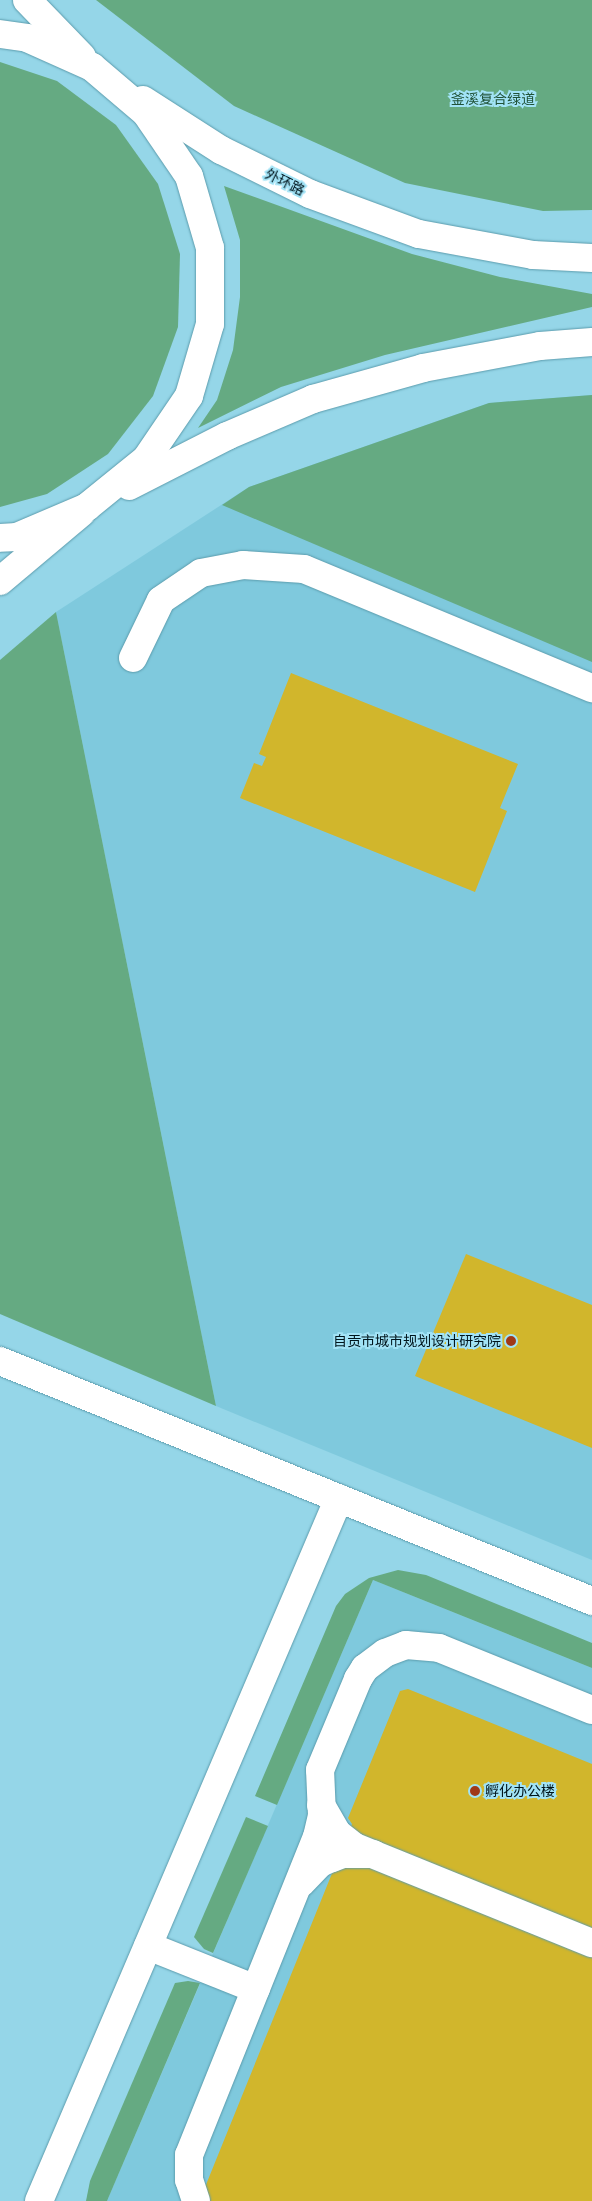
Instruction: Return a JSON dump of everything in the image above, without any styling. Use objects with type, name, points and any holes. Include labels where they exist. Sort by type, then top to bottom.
[{"type":"main road","name":"外环路","points":[[27,0],[92,67],[221,150],[310,194],[419,234],[533,255],[592,258]]},
{"type":"main road","points":[[0,34],[27,38],[92,67],[146,113],[188,176],[210,248],[210,324],[188,396],[146,459],[0,582]]},
{"type":"main road","points":[[0,538],[17,536],[87,507],[227,436],[313,399],[424,368],[540,346],[592,342]]},
{"type":"main road","points":[[133,658],[162,600],[201,573],[243,565],[304,568],[592,688]]},
{"type":"main road","points":[[0,1361],[592,1601]]},
{"type":"main road","points":[[39,2201],[339,1498]]},
{"type":"main road","points":[[196,2201],[190,2180],[189,2156],[317,1837],[321,1805],[320,1770],[358,1679],[373,1660],[406,1645],[439,1648],[592,1710]]},
{"type":"main road","points":[[321,1805],[337,1833],[355,1847],[592,1943]]},
{"type":"main road","points":[[296,1890],[320,1863],[343,1854],[373,1854]]},
{"type":"main road","points":[[148,1946],[256,1989]]},
{"type":"shaded area","points":[[592,395],[592,1560],[216,1406],[56,612],[249,487],[489,403]]},
{"type":"shaded area","points":[[373,1580],[592,1668],[592,2201],[107,2201]]},
{"type":"green space","name":"釜溪复合绿道","points":[[96,0],[592,0],[592,210],[543,211],[405,183],[234,106]]},
{"type":"green space","points":[[0,62],[57,81],[116,125],[158,184],[180,254],[178,327],[153,396],[108,454],[47,494],[0,507]]},
{"type":"green space","points":[[224,186],[412,254],[500,277],[592,294],[592,307],[385,355],[281,387],[198,428],[217,400],[233,350],[240,297],[240,240]]},
{"type":"green space","points":[[592,395],[592,662],[222,505],[249,487],[489,403]]},
{"type":"green space","points":[[56,612],[216,1406],[0,1314],[0,660]]},
{"type":"green space","points":[[398,1570],[426,1575],[592,1643],[592,1668],[373,1580],[277,1805],[255,1796],[336,1606],[345,1594],[369,1578]]},
{"type":"green space","points":[[246,1817],[268,1826],[213,1953],[204,1949],[194,1937]]},
{"type":"green space","points":[[188,1981],[200,1983],[107,2201],[86,2201],[90,2181],[175,1983]]},
{"type":"building","points":[[291,673],[518,764],[500,808],[507,811],[475,892],[240,798],[254,763],[262,766],[266,757],[259,754]]},
{"type":"building","name":"自贡市城市规划设计研究院","points":[[466,1254],[592,1305],[592,1448],[415,1376]]},
{"type":"building","points":[[408,1689],[592,1764],[592,2201],[210,2201],[201,2197],[352,1824],[348,1818],[400,1691]]},
{"type":"place","name":"自贡市城市规划设计研究院","points":[[511,1341]]},
{"type":"place","name":"孵化办公楼","points":[[475,1791]]}]
